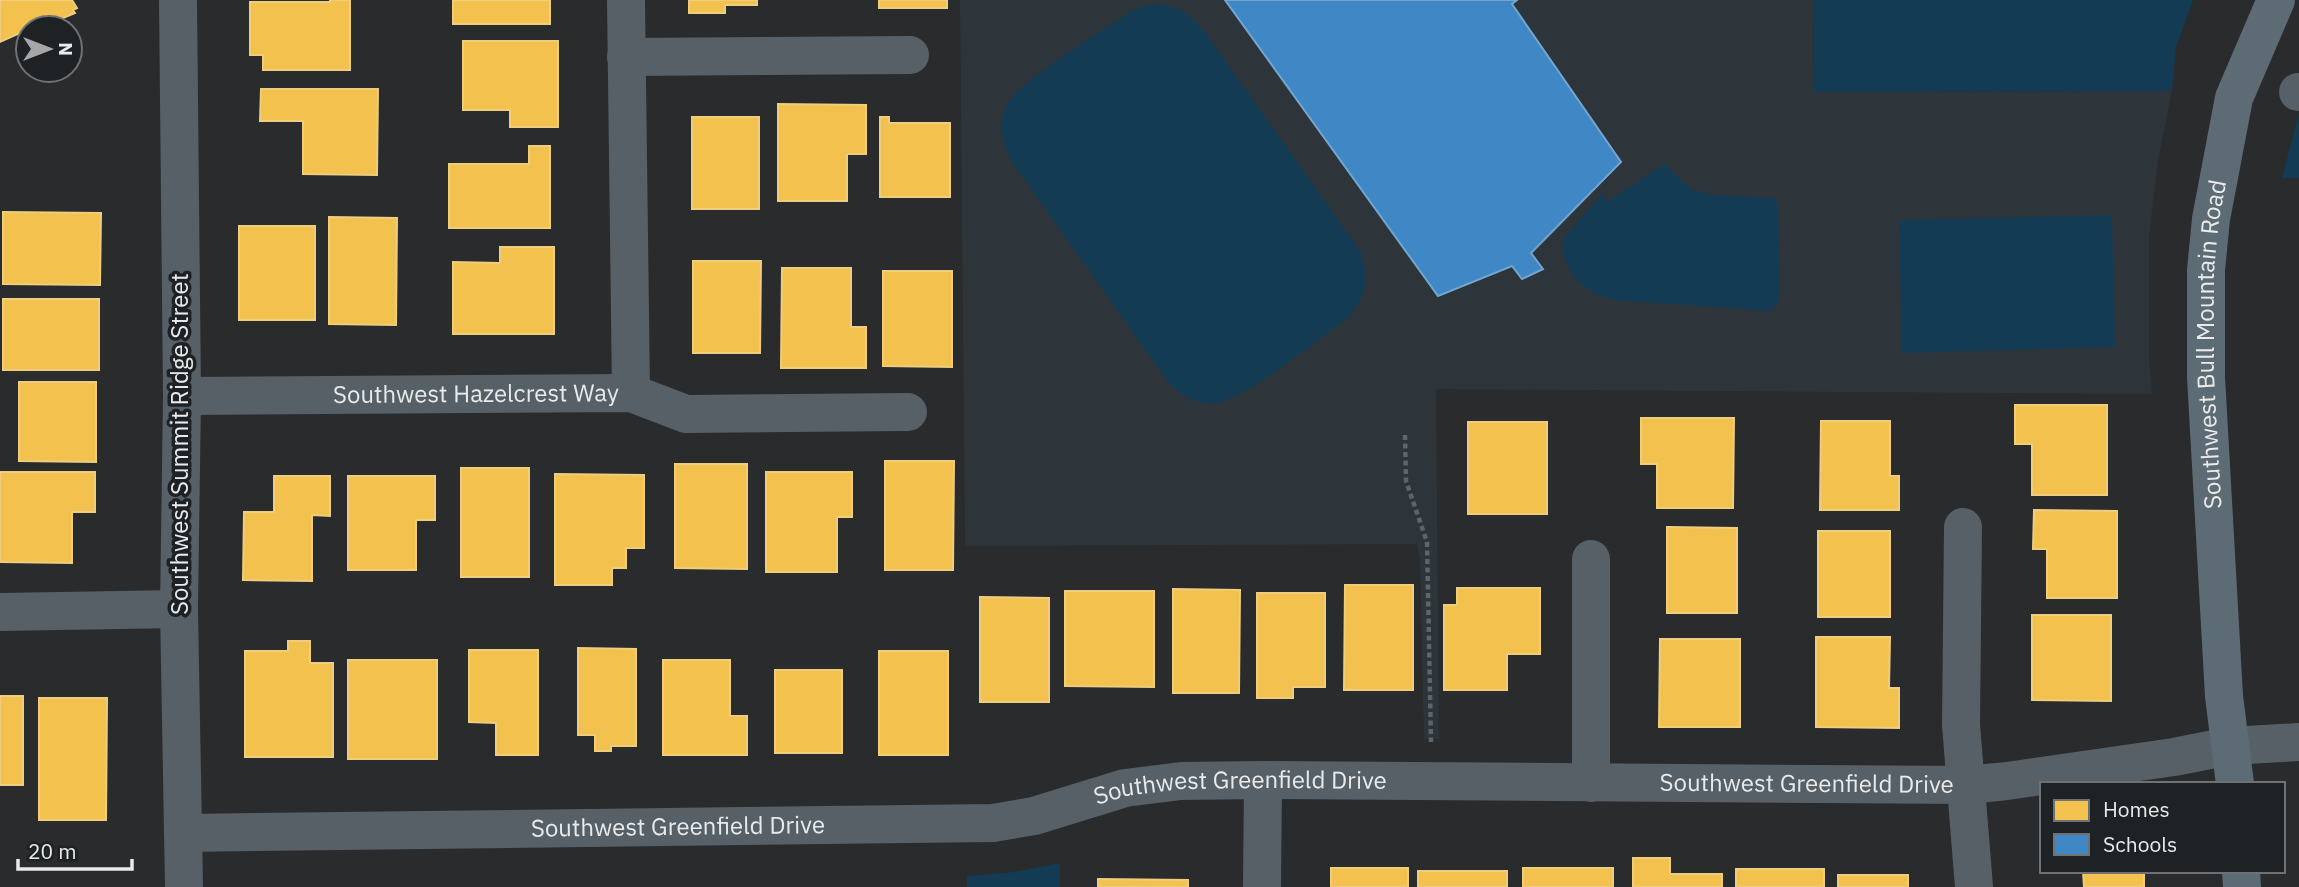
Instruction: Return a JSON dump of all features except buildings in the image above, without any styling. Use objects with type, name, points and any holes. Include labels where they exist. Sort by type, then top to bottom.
[{"type":"main road","name":"Southwest Bull Mountain Road","points":[[2235,782],[2224,696],[2206,377],[2206,270],[2211,219],[2234,98],[2276,0]]},
{"type":"street","name":"Southwest Summit Ridge Street","points":[[178,0],[182,396],[180,609],[184,887]]},
{"type":"street","name":"Southwest Hazelcrest Way","points":[[182,396],[631,393],[626,0]]},
{"type":"street","points":[[625,57],[910,55]]},
{"type":"street","points":[[631,393],[685,414],[908,412]]},
{"type":"street","points":[[1963,527],[1961,725],[1974,887]]},
{"type":"street","points":[[1591,559],[1591,783]]},
{"type":"street","points":[[0,612],[180,609]]},
{"type":"street","name":"Southwest Greenfield Drive","points":[[183,833],[993,824],[1034,816],[1125,788],[1181,781],[1967,785],[2148,761],[2230,746],[2299,743]]},
{"type":"street","points":[[1262,887],[1263,780]]},
{"type":"path","points":[[1405,435],[1406,481],[1427,542],[1432,781]]},
{"type":"shaded area","points":[[960,0],[1813,0],[1814,92],[2172,91],[2158,161],[2149,235],[2149,360],[2152,394],[1436,389],[1439,739],[1424,739],[1420,560],[1417,544],[965,546]]},
{"type":"shaded area","points":[[1813,0],[2193,0],[2176,47],[2172,91],[1814,92]]},
{"type":"shaded area","points":[[1152,4],[1167,5],[1180,10],[1202,28],[1356,245],[1364,264],[1364,291],[1349,317],[1263,380],[1228,400],[1216,403],[1202,403],[1190,398],[1168,382],[1010,159],[1002,133],[1006,107],[1026,84],[1133,10]]},
{"type":"shaded area","points":[[2299,113],[2299,178],[2282,178]]},
{"type":"shaded area","points":[[1664,164],[1691,189],[1712,195],[1775,198],[1778,207],[1780,293],[1779,300],[1771,311],[1614,300],[1584,286],[1571,271],[1566,262],[1562,240],[1602,194],[1608,202]]},
{"type":"shaded area","points":[[2112,215],[2115,347],[1902,353],[1899,220]]},
{"type":"shaded area","points":[[1060,863],[1060,887],[967,887],[967,876],[1014,872]]}]
